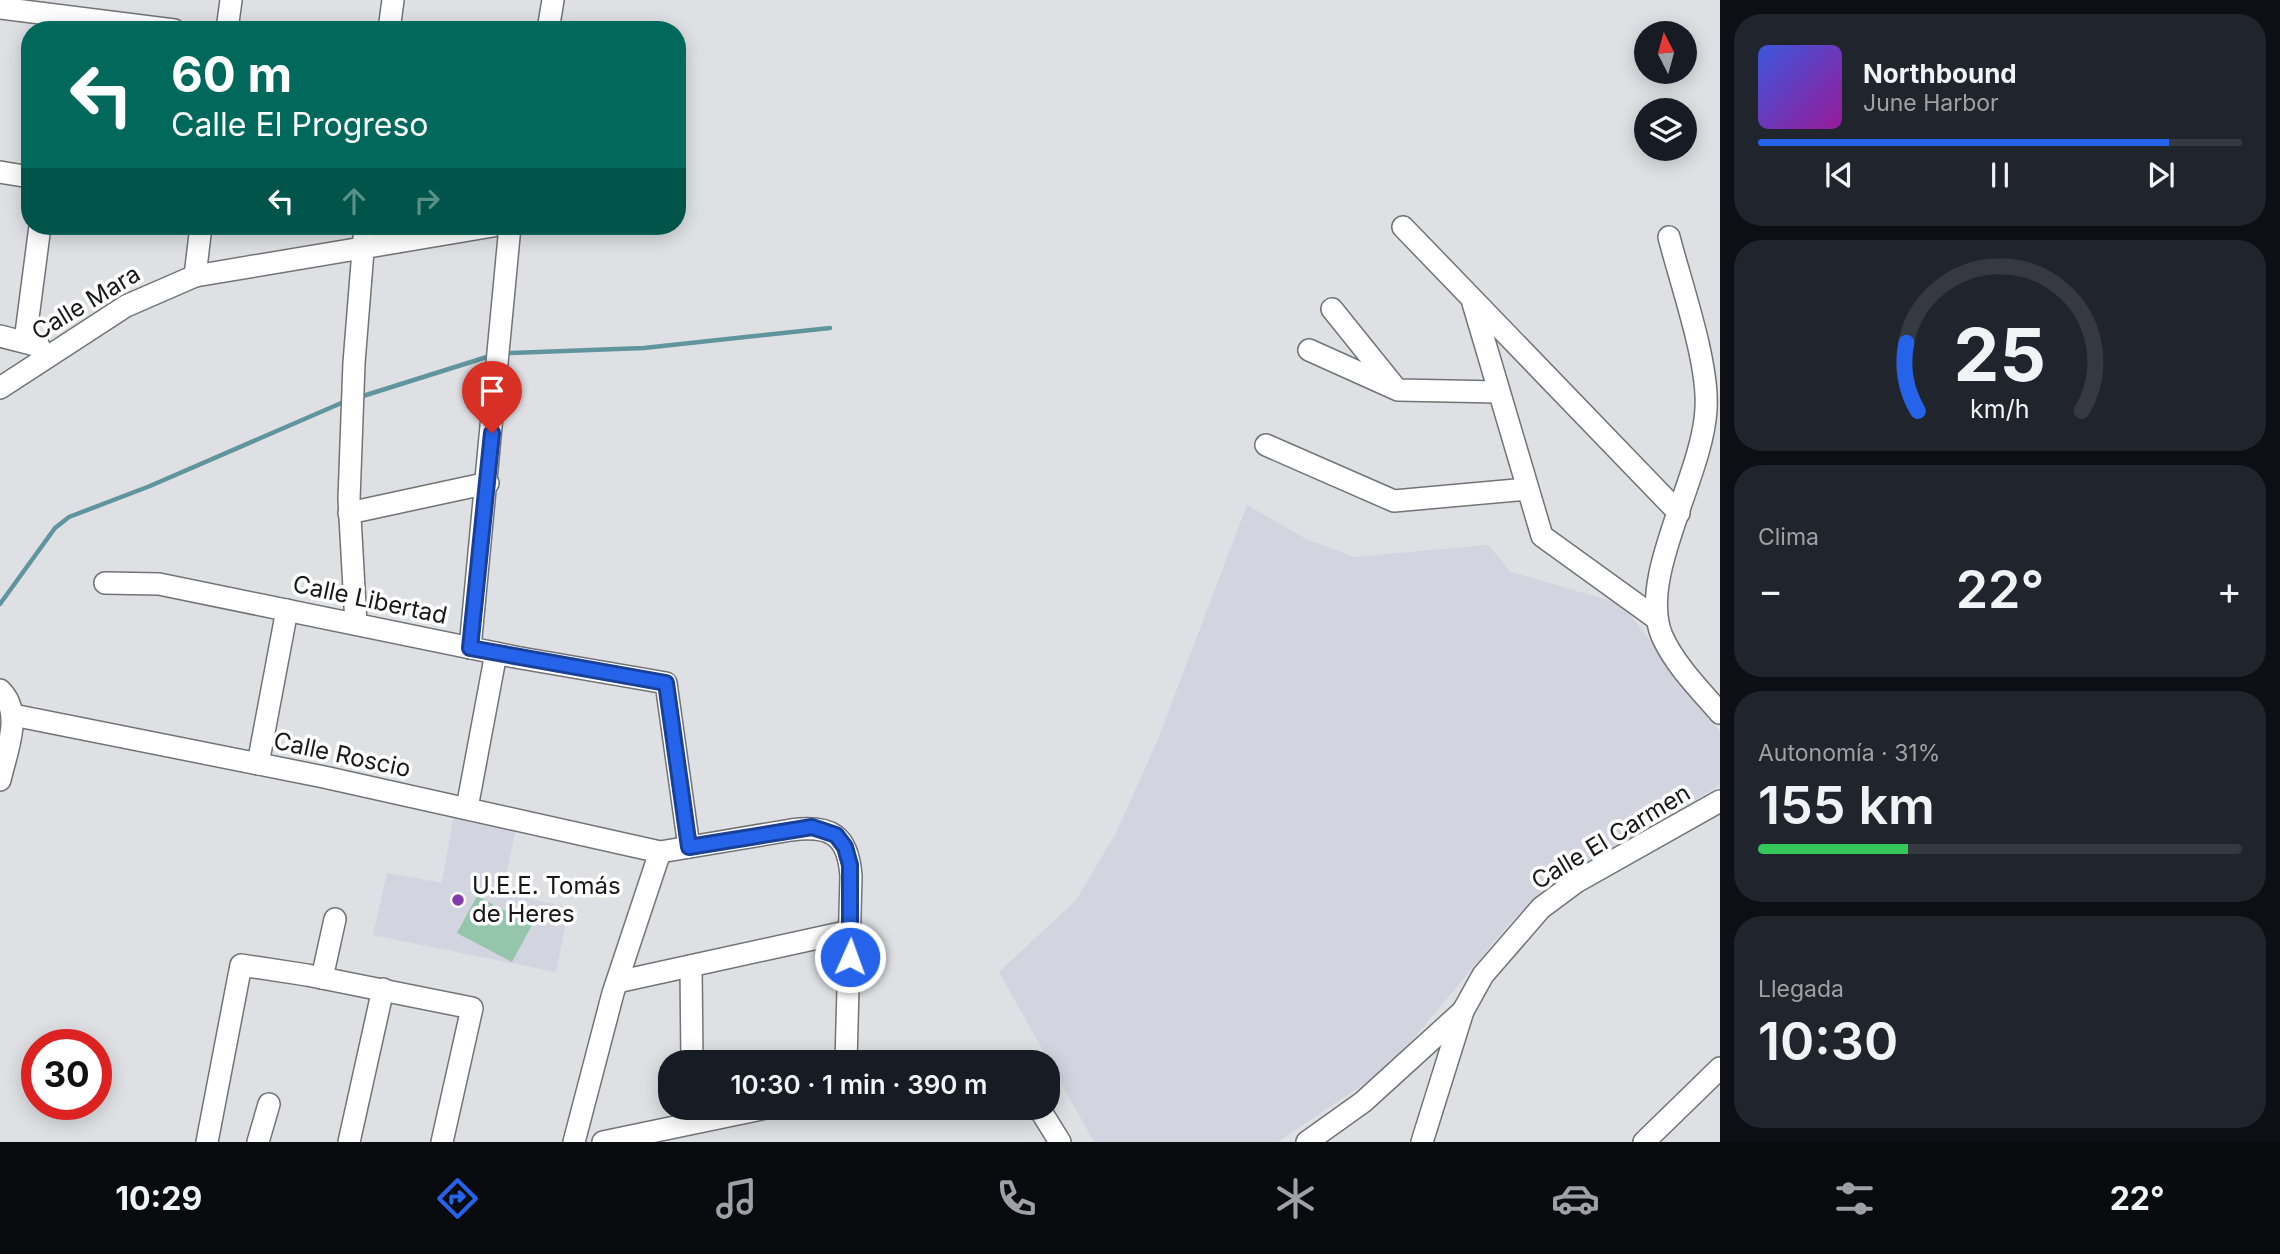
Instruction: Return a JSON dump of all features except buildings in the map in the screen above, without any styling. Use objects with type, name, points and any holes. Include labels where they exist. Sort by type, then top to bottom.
[{"type":"street","points":[[228,21],[231,0]]},
{"type":"street","points":[[390,21],[393,0]]},
{"type":"street","points":[[550,21],[553,0]]},
{"type":"street","points":[[0,8],[55,21]]},
{"type":"street","points":[[0,172],[21,176]]},
{"type":"street","points":[[1403,226],[1679,513]]},
{"type":"street","points":[[25,341],[39,235]]},
{"type":"street","points":[[195,276],[200,235]]},
{"type":"street","points":[[470,648],[488,483],[509,235]]},
{"type":"street","points":[[356,624],[349,513],[354,363],[364,236]]},
{"type":"street","name":"Calle Mara","points":[[0,388],[125,306],[195,276],[364,236]]},
{"type":"street","points":[[1669,237],[1706,392],[1701,452],[1679,513],[1657,593],[1657,619],[1663,638],[1683,670],[1720,713]]},
{"type":"street","points":[[1471,297],[1544,539],[1657,619]]},
{"type":"street","points":[[1332,309],[1398,390]]},
{"type":"street","points":[[0,336],[56,351]]},
{"type":"street","points":[[1309,349],[1398,390],[1499,392]]},
{"type":"street","points":[[1266,445],[1394,501],[1527,489]]},
{"type":"street","points":[[349,513],[488,483]]},
{"type":"street","name":"Calle Libertad","points":[[105,583],[159,584],[470,648],[666,683],[689,847]]},
{"type":"street","points":[[257,764],[287,610]]},
{"type":"street","points":[[467,808],[496,653]]},
{"type":"street","points":[[0,691],[9,698],[13,715],[0,780]]},
{"type":"street","name":"Calle Roscio","points":[[13,715],[467,808],[660,852]]},
{"type":"street","name":"Calle El Carmen","points":[[1422,1142],[1463,1011],[1483,975],[1541,908],[1576,883],[1720,801]]},
{"type":"street","points":[[574,1142],[617,982],[660,852],[812,827],[829,831],[841,841],[850,865],[846,1050]]},
{"type":"street","points":[[322,978],[335,919]]},
{"type":"street","points":[[617,982],[850,931]]},
{"type":"street","points":[[207,1142],[241,965],[383,989],[472,1008],[442,1142]]},
{"type":"street","points":[[691,966],[692,1050]]},
{"type":"street","points":[[349,1142],[383,989]]},
{"type":"street","points":[[1307,1142],[1363,1102],[1463,1011]]},
{"type":"street","points":[[1644,1142],[1720,1068]]},
{"type":"street","points":[[258,1142],[269,1104]]},
{"type":"street","points":[[603,1142],[676,1120]]},
{"type":"street","points":[[1046,1120],[1060,1142]]},
{"type":"shaded area","points":[[1247,505],[1306,539],[1354,557],[1488,545],[1511,572],[1622,604],[1720,732],[1720,785],[1562,880],[1525,908],[1399,1056],[1378,1074],[1278,1142],[1094,1142],[1060,1081],[1060,1050],[1043,1050],[999,972],[1076,900],[1116,833],[1158,739]]},
{"type":"shaded area","name":"U.E.E. Tomás de Heres","points":[[454,814],[516,829],[502,893],[569,907],[556,972],[373,935],[387,873],[442,883]]},
{"type":"green space","points":[[477,896],[532,925],[512,962],[457,933]]},
{"type":"waterway","points":[[511,353],[644,348],[830,328]]},
{"type":"waterway","points":[[363,396],[490,356]]},
{"type":"waterway","points":[[0,604],[55,528],[69,517],[150,486],[346,401]]},
{"type":"place","name":"U.E.E. Tomás de Heres","points":[[458,900]]},
{"type":"route","points":[[492,433],[470,648],[666,683],[689,847],[812,827],[836,835],[845,847],[850,865],[850,957]]}]
